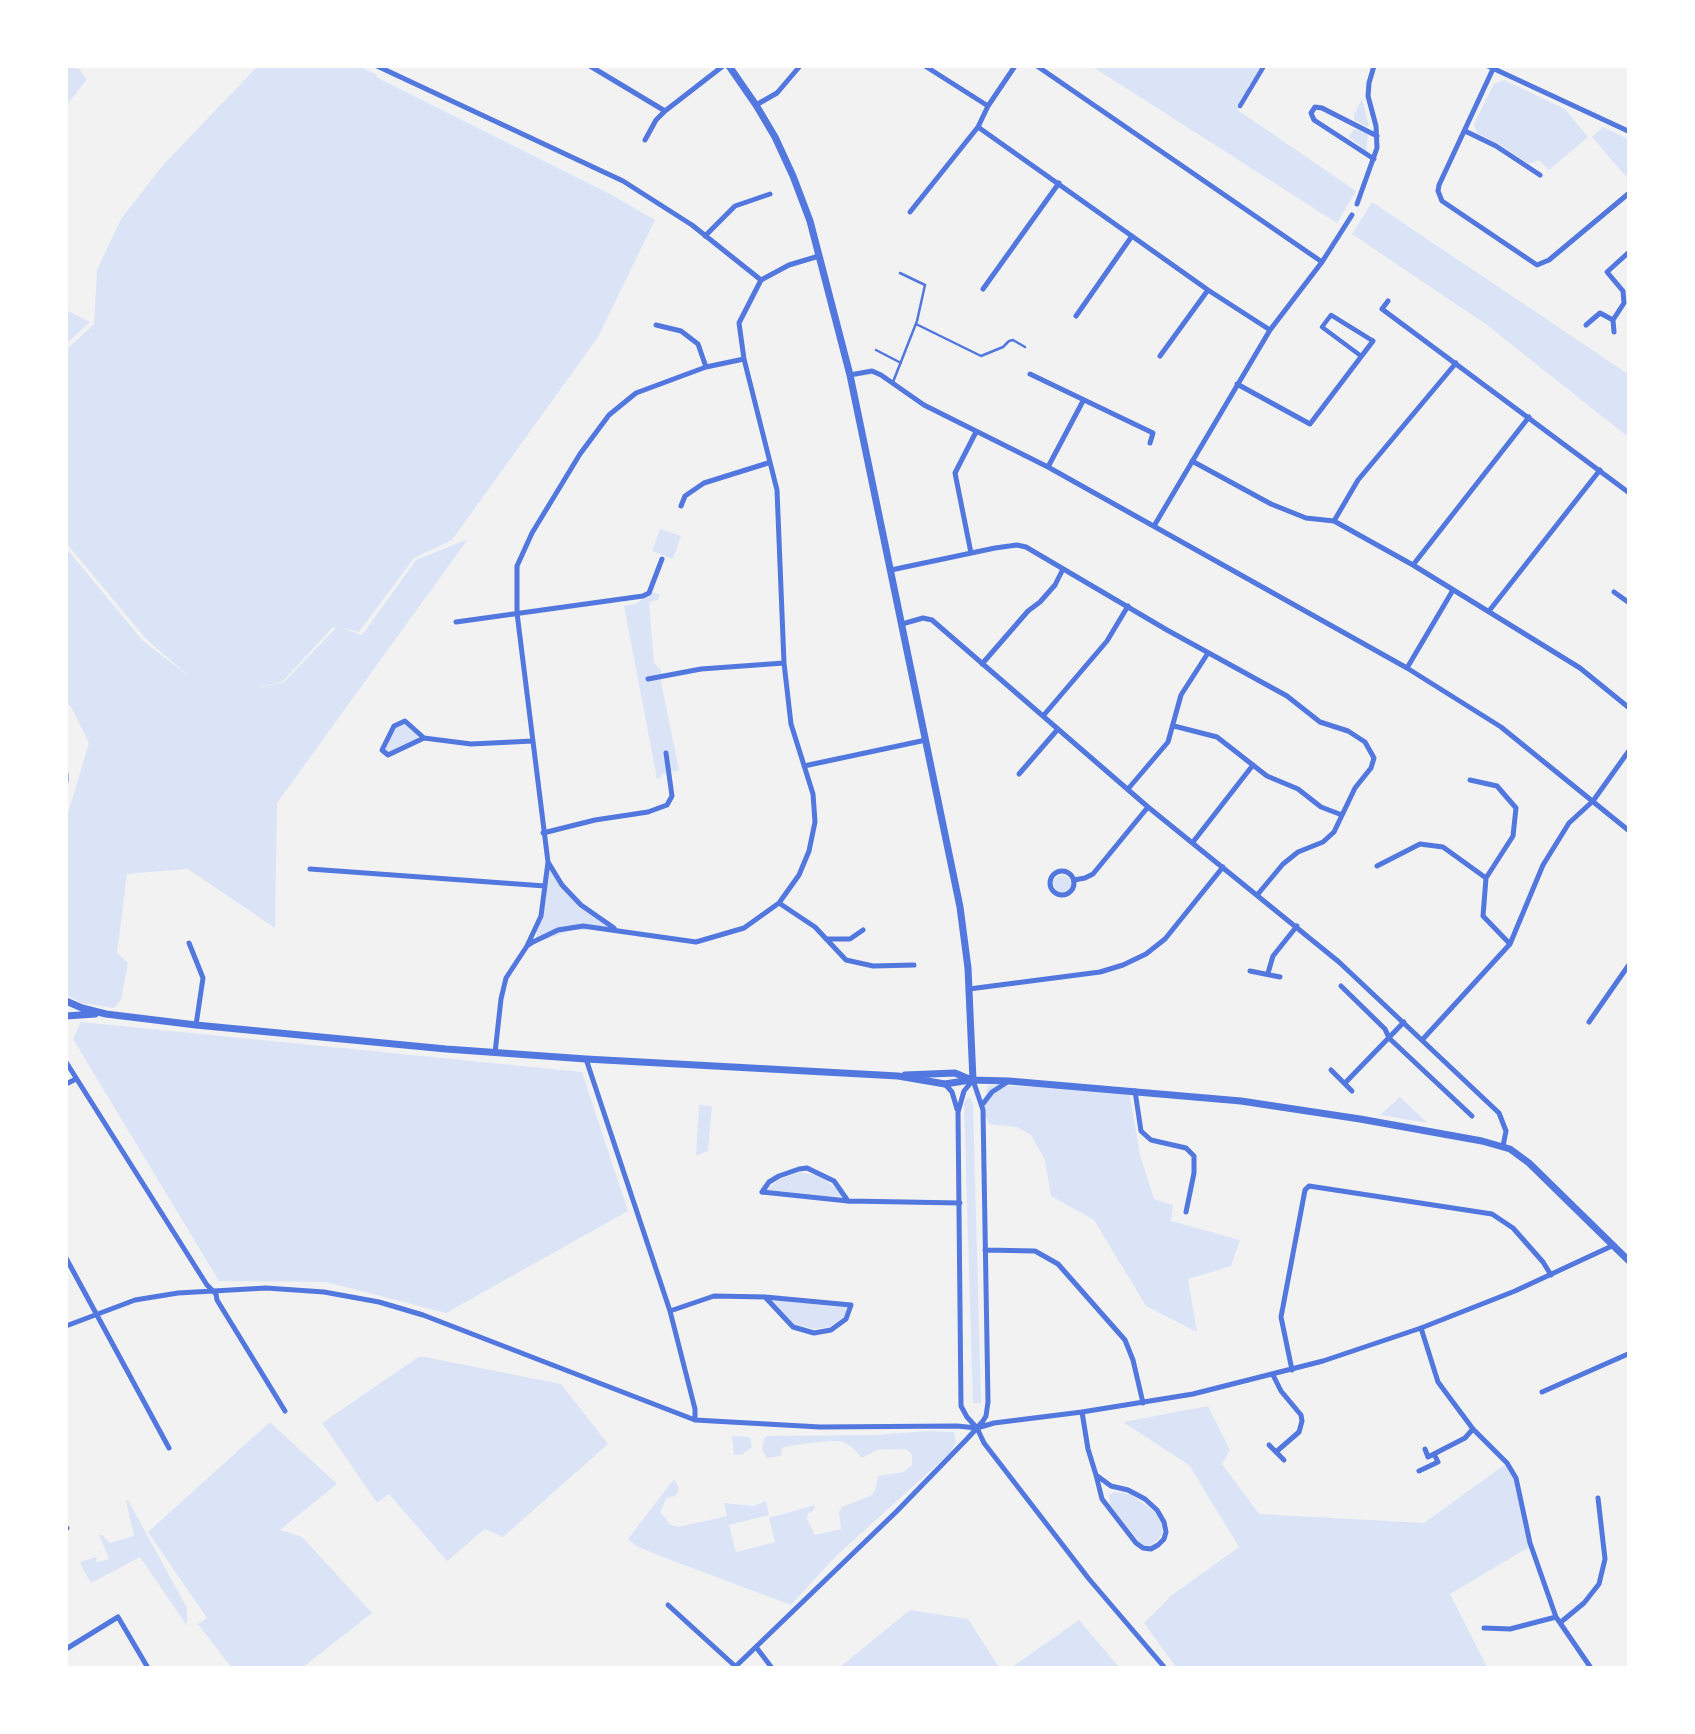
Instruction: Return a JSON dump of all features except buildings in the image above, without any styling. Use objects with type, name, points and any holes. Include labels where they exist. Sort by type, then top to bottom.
[{"type":"street","points":[[377,66],[623,181],[705,236],[761,280]]},
{"type":"street","points":[[590,66],[665,111]]},
{"type":"street","points":[[645,140],[656,120],[665,111],[723,66]]},
{"type":"street","points":[[668,1605],[735,1667],[896,1512],[977,1428],[986,1416],[988,1402],[982,1105],[971,1080],[969,989],[960,908],[850,375],[819,256],[793,176],[775,137],[757,105],[729,66]]},
{"type":"street","points":[[757,105],[772,97],[800,66]]},
{"type":"street","points":[[925,66],[988,106]]},
{"type":"street","points":[[911,212],[978,127],[988,106],[1015,66]]},
{"type":"street","points":[[1037,66],[1322,262]]},
{"type":"street","points":[[1240,106],[1264,66]]},
{"type":"street","points":[[1357,204],[1374,159],[1377,135],[1368,96],[1374,66]]},
{"type":"street","points":[[1507,75],[1511,66]]},
{"type":"street","points":[[1629,131],[1490,68],[1465,131],[1439,185],[1439,197],[1441,201],[1537,265],[1549,260],[1629,194]]},
{"type":"street","points":[[1374,159],[1314,120],[1311,113],[1315,107],[1322,108],[1377,135]]},
{"type":"street","points":[[978,127],[1269,330]]},
{"type":"street","points":[[1465,131],[1496,146],[1540,175]]},
{"type":"street","points":[[983,289],[1059,183]]},
{"type":"street","points":[[705,236],[735,206],[770,194]]},
{"type":"street","points":[[1154,526],[1269,330],[1322,262],[1352,215]]},
{"type":"street","points":[[1076,316],[1132,236]]},
{"type":"street","points":[[1614,332],[1613,320],[1624,303],[1623,291],[1607,272],[1629,253]]},
{"type":"street","points":[[527,946],[566,928],[583,926],[696,942],[744,928],[779,903],[799,875],[809,851],[815,822],[813,794],[791,724],[784,663],[779,511],[744,359],[740,323],[761,280],[789,265],[819,256]]},
{"type":"street","points":[[1160,356],[1208,290]]},
{"type":"street","points":[[1388,301],[1382,309],[1629,492]]},
{"type":"street","points":[[1586,325],[1600,313],[1613,320]]},
{"type":"street","points":[[1237,384],[1310,424],[1362,356],[1373,341],[1331,315],[1322,327],[1362,356]]},
{"type":"street","points":[[656,325],[681,331],[698,344],[706,368]]},
{"type":"street","points":[[495,1054],[502,992],[509,972],[527,946],[541,916],[548,862],[517,613],[517,566],[532,533],[580,454],[609,415],[636,393],[706,368],[744,359]]},
{"type":"street","points":[[1334,521],[1358,480],[1456,363]]},
{"type":"street","points":[[850,375],[872,371],[893,382],[924,405],[1048,467],[1408,668],[1501,727],[1629,830]]},
{"type":"street","points":[[1030,374],[1153,433],[1150,443]]},
{"type":"street","points":[[1048,467],[1083,401]]},
{"type":"street","points":[[1413,565],[1529,417]]},
{"type":"street","points":[[971,553],[955,473],[976,432]]},
{"type":"street","points":[[1192,461],[1271,504],[1306,517],[1334,521],[1413,565],[1580,668],[1629,707]]},
{"type":"street","points":[[681,506],[685,496],[704,484],[768,463]]},
{"type":"street","points":[[1489,611],[1600,470]]},
{"type":"street","points":[[891,570],[1017,545],[1026,547],[1287,696],[1320,722],[1348,731],[1365,742],[1374,758],[1371,768],[1355,788],[1334,832],[1323,842],[1298,852],[1283,864],[1258,894]]},
{"type":"street","points":[[456,622],[643,596],[649,593],[662,559]]},
{"type":"street","points":[[982,664],[1028,611],[1055,585],[1063,569]]},
{"type":"street","points":[[1408,668],[1453,590]]},
{"type":"street","points":[[1614,592],[1629,603]]},
{"type":"street","points":[[1043,716],[1107,641],[1128,606]]},
{"type":"street","points":[[902,624],[923,618],[932,620],[1149,807],[1297,926],[1423,1039],[1499,1113],[1506,1131],[1503,1146]]},
{"type":"street","points":[[1128,789],[1168,742],[1181,695],[1208,653]]},
{"type":"street","points":[[648,679],[701,669],[784,663]]},
{"type":"street","points":[[424,738],[405,721],[394,726],[382,750],[388,755],[424,738],[471,744],[533,741]]},
{"type":"street","points":[[1174,726],[1217,737],[1267,776],[1298,789],[1321,807],[1342,815]]},
{"type":"street","points":[[1019,774],[1058,729]]},
{"type":"street","points":[[804,766],[926,740]]},
{"type":"street","points":[[1423,1039],[1510,944],[1543,865],[1569,823],[1593,801],[1629,752]]},
{"type":"street","points":[[543,833],[595,820],[648,812],[667,805],[672,796],[666,753]]},
{"type":"street","points":[[1193,842],[1253,765]]},
{"type":"street","points":[[66,774],[66,781]]},
{"type":"street","points":[[1470,780],[1497,786],[1516,808],[1513,836],[1486,878],[1483,916],[1510,944]]},
{"type":"street","points":[[1074,880],[1094,874],[1149,807]]},
{"type":"street","points":[[1377,866],[1420,844],[1443,847],[1486,878]]},
{"type":"street","points":[[548,862],[562,885],[581,905],[616,929]]},
{"type":"street","points":[[969,989],[1100,972],[1146,954],[1165,939],[1223,867]]},
{"type":"street","points":[[310,869],[545,886]]},
{"type":"street","points":[[1061,871],[1069,873],[1074,880],[1073,888],[1064,896],[1056,895],[1049,885],[1054,874],[1061,871]]},
{"type":"street","points":[[779,903],[815,927],[846,960],[873,966],[914,965]]},
{"type":"street","points":[[1268,973],[1273,956],[1297,926]]},
{"type":"street","points":[[826,939],[850,939],[863,930]]},
{"type":"street","points":[[189,943],[203,978],[196,1026]]},
{"type":"street","points":[[1588,1022],[1629,966]]},
{"type":"street","points":[[1250,971],[1280,977]]},
{"type":"street","points":[[1341,986],[1385,1029],[1389,1038],[1472,1116]]},
{"type":"street","points":[[66,1001],[106,1014],[196,1026],[495,1054],[898,1076],[945,1084],[971,1080],[1009,1081],[1241,1101],[1327,1114],[1503,1146],[1529,1163],[1629,1260]]},
{"type":"street","points":[[66,1016],[106,1014]]},
{"type":"street","points":[[1345,1083],[1404,1022]]},
{"type":"street","points":[[586,1059],[670,1311],[695,1409],[695,1420]]},
{"type":"street","points":[[66,1062],[210,1289],[216,1294],[217,1300],[285,1412]]},
{"type":"street","points":[[1331,1070],[1352,1091]]},
{"type":"street","points":[[898,1076],[955,1073],[971,1080]]},
{"type":"street","points":[[66,1084],[76,1079]]},
{"type":"street","points":[[958,1112],[964,1091],[971,1080]]},
{"type":"street","points":[[982,1105],[992,1091],[1009,1081]]},
{"type":"street","points":[[945,1084],[952,1092],[958,1112],[960,1400],[963,1412],[1089,1579],[1165,1668]]},
{"type":"street","points":[[1135,1091],[1141,1131],[1151,1140],[1186,1148],[1194,1156],[1194,1172],[1186,1212]]},
{"type":"street","points":[[848,1201],[834,1181],[807,1168],[779,1175],[769,1182],[762,1192],[848,1201],[960,1203]]},
{"type":"street","points":[[1292,1370],[1281,1317],[1305,1190],[1309,1185],[1492,1214],[1513,1227],[1545,1264],[1551,1275]]},
{"type":"street","points":[[66,1326],[135,1300],[210,1289],[266,1287],[324,1292],[379,1301],[422,1315],[695,1420],[820,1427],[977,1428],[994,1423],[1143,1403],[1292,1370],[1421,1328],[1551,1275],[1614,1245]]},
{"type":"street","points":[[985,1250],[1035,1251],[1058,1264],[1125,1340],[1133,1360],[1143,1403]]},
{"type":"street","points":[[66,1258],[169,1448]]},
{"type":"street","points":[[670,1311],[714,1296],[765,1297],[851,1305],[846,1319],[831,1330],[814,1333],[793,1327],[765,1297]]},
{"type":"street","points":[[1421,1328],[1438,1382],[1473,1429],[1507,1463],[1516,1479],[1530,1543],[1558,1619],[1591,1668]]},
{"type":"street","points":[[1542,1392],[1629,1354]]},
{"type":"street","points":[[1273,1375],[1303,1421],[1298,1432],[1276,1452]]},
{"type":"street","points":[[1082,1412],[1088,1449],[1102,1499],[1136,1543],[1151,1549],[1158,1545],[1166,1532],[1157,1510],[1145,1499],[1128,1490],[1111,1486],[1096,1475]]},
{"type":"street","points":[[1425,1449],[1428,1457],[1465,1438],[1473,1429]]},
{"type":"street","points":[[1269,1444],[1283,1460]]},
{"type":"street","points":[[1419,1471],[1437,1462],[1434,1454]]},
{"type":"street","points":[[1484,1628],[1510,1629],[1558,1619],[1584,1602],[1599,1584],[1605,1559],[1598,1498]]},
{"type":"street","points":[[66,1649],[118,1617],[148,1668]]},
{"type":"street","points":[[756,1647],[772,1668]]},
{"type":"lane","points":[[893,382],[916,324],[925,285],[900,273]]},
{"type":"lane","points":[[916,324],[981,356],[1003,347],[1009,341],[1025,347]]},
{"type":"lane","points":[[876,349],[901,363]]},
{"type":"shaded area","points":[[68,67],[79,69],[87,79],[67,105]]},
{"type":"shaded area","points":[[257,67],[360,67],[612,195],[655,220],[598,337],[452,540],[414,558],[359,632],[341,628],[362,635],[416,560],[468,539],[277,803],[275,928],[188,869],[127,874],[117,953],[128,963],[121,1000],[114,1008],[81,1003],[67,995],[66,820],[89,743],[70,705],[67,705],[67,549],[143,641],[190,677],[146,639],[67,544],[67,349],[94,324],[97,270],[121,219],[164,164]],"holes":[[[333,627],[336,628],[284,682],[249,690],[283,681]]]},
{"type":"shaded area","points":[[1093,67],[1262,67],[1237,106],[1239,111],[1356,191],[1337,223]]},
{"type":"shaded area","points":[[1504,80],[1565,109],[1588,137],[1549,170],[1539,160],[1529,164],[1477,133],[1474,124],[1494,84]]},
{"type":"shaded area","points":[[1362,99],[1369,126],[1368,127],[1354,120]]},
{"type":"shaded area","points":[[1603,127],[1628,139],[1628,179],[1592,137]]},
{"type":"shaded area","points":[[1354,129],[1368,133],[1366,151],[1349,137]]},
{"type":"shaded area","points":[[1372,202],[1628,374],[1628,437],[1487,325],[1352,234]]},
{"type":"shaded area","points":[[66,310],[90,322],[67,343],[66,343]]},
{"type":"shaded area","points":[[660,529],[681,536],[673,559],[652,551]]},
{"type":"shaded area","points":[[652,592],[660,595],[658,600],[649,602],[654,663],[661,670],[661,682],[679,770],[661,775],[657,779],[624,606],[636,604]]},
{"type":"shaded area","points":[[405,721],[424,738],[388,755],[382,750],[394,726]]},
{"type":"shaded area","points":[[550,865],[578,901],[614,928],[569,931],[535,943]]},
{"type":"shaded area","points":[[1062,875],[1068,878],[1071,884],[1068,890],[1062,893],[1056,890],[1053,884],[1056,878]]},
{"type":"shaded area","points":[[81,1022],[582,1072],[628,1211],[446,1313],[326,1282],[219,1281],[73,1039]]},
{"type":"shaded area","points":[[988,1085],[1129,1091],[1140,1155],[1154,1199],[1173,1205],[1171,1221],[1240,1240],[1231,1266],[1188,1279],[1197,1332],[1146,1306],[1094,1220],[1051,1196],[1045,1160],[1031,1135],[1017,1127],[989,1124],[983,1110]]},
{"type":"shaded area","points":[[1400,1097],[1428,1123],[1380,1115]]},
{"type":"shaded area","points":[[967,1098],[971,1098],[973,1106],[981,1403],[973,1403],[964,1104]]},
{"type":"shaded area","points":[[699,1105],[712,1106],[708,1151],[696,1156]]},
{"type":"shaded area","points":[[799,1172],[824,1179],[844,1198],[766,1190],[780,1179]]},
{"type":"shaded area","points":[[771,1300],[848,1307],[844,1316],[830,1327],[813,1329],[793,1324]]},
{"type":"shaded area","points":[[420,1356],[561,1384],[608,1444],[503,1537],[485,1529],[447,1561],[389,1494],[377,1503],[322,1423]]},
{"type":"shaded area","points":[[1208,1406],[1230,1450],[1222,1464],[1259,1514],[1424,1523],[1507,1463],[1519,1492],[1531,1546],[1450,1594],[1487,1667],[1176,1667],[1144,1623],[1172,1595],[1239,1547],[1189,1465],[1123,1422]]},
{"type":"shaded area","points":[[270,1422],[337,1484],[280,1530],[302,1537],[372,1613],[303,1667],[231,1667],[198,1624],[207,1618],[148,1532]]},
{"type":"shaded area","points":[[954,1432],[956,1441],[951,1452],[835,1557],[791,1605],[655,1554],[636,1546],[628,1539],[674,1479],[679,1488],[678,1492],[675,1496],[666,1498],[660,1513],[669,1524],[678,1527],[727,1516],[724,1503],[754,1506],[766,1501],[769,1515],[729,1525],[736,1552],[775,1542],[769,1518],[815,1505],[813,1511],[808,1513],[807,1519],[815,1535],[841,1529],[839,1512],[842,1507],[870,1496],[875,1491],[878,1476],[903,1472],[912,1465],[909,1451],[877,1450],[862,1458],[842,1441],[828,1441],[782,1448],[781,1456],[767,1458],[762,1450],[766,1436],[875,1435]]},
{"type":"shaded area","points":[[732,1436],[750,1437],[752,1447],[743,1454],[734,1455]]},
{"type":"shaded area","points":[[1114,1492],[1130,1494],[1154,1511],[1162,1523],[1162,1535],[1151,1547],[1141,1544],[1110,1505],[1109,1495]]},
{"type":"shaded area","points":[[128,1500],[187,1608],[187,1626],[140,1557],[91,1583],[84,1571],[80,1562],[96,1557],[97,1562],[109,1559],[99,1535],[110,1543],[134,1536],[126,1501]]},
{"type":"shaded area","points":[[910,1610],[968,1619],[999,1667],[840,1667]]},
{"type":"shaded area","points":[[1079,1620],[1119,1667],[1012,1667]]}]
